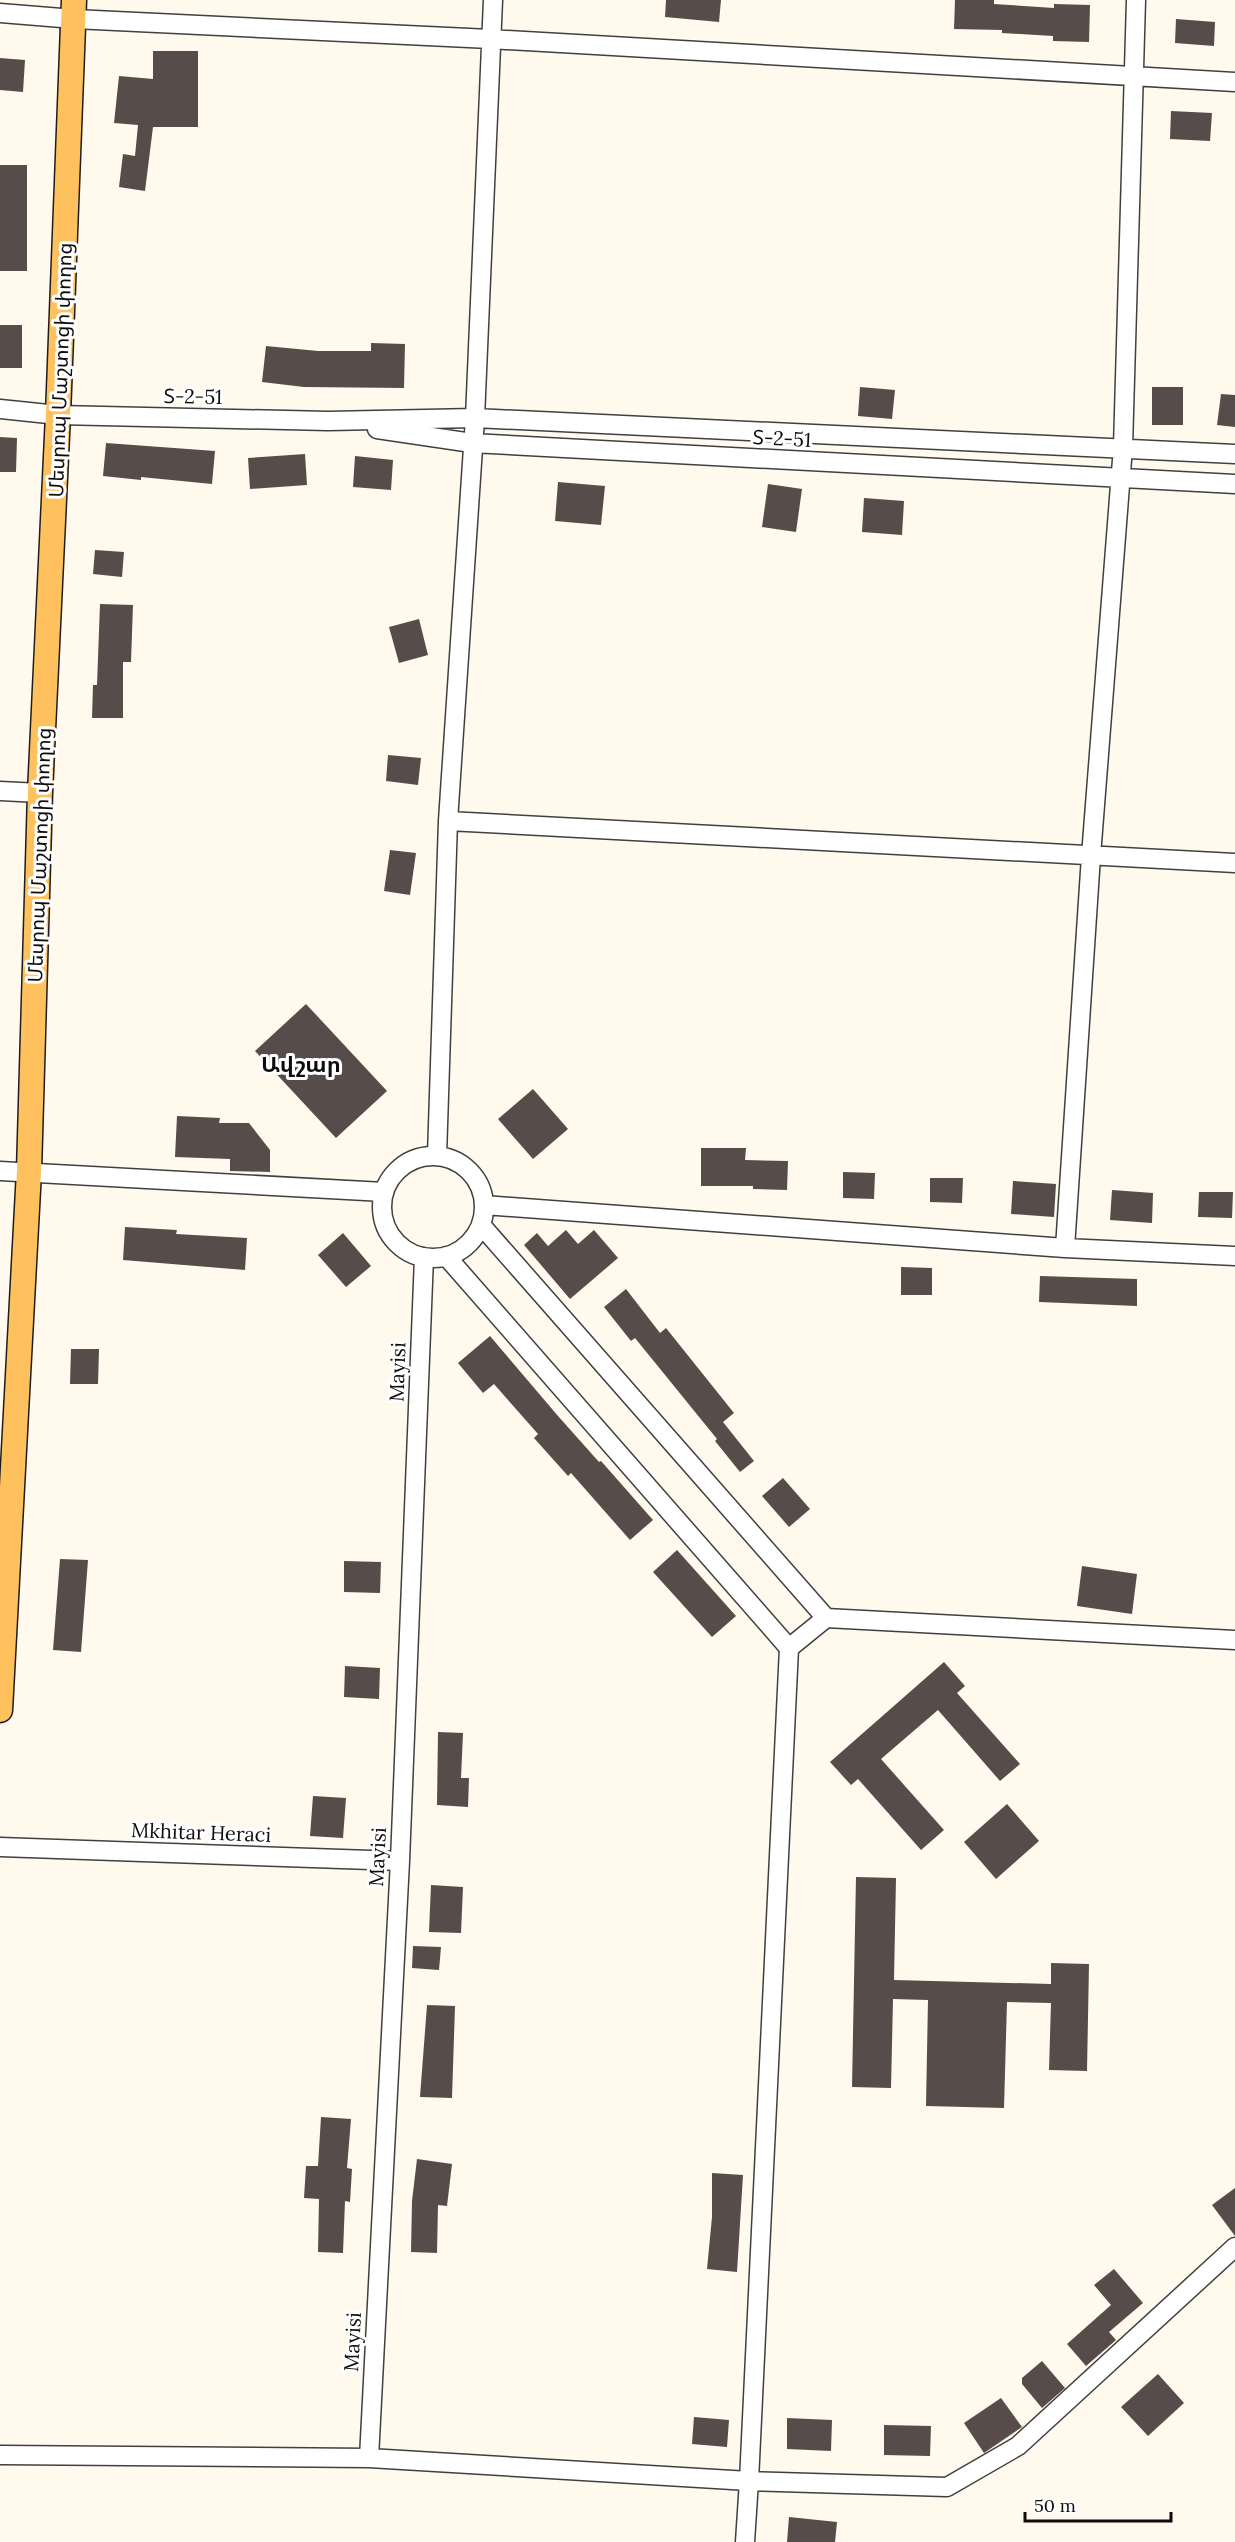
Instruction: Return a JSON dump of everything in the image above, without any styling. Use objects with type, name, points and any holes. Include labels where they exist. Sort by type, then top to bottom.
[{"type":"main road","name":"Մեսրոպ Մաշտոցի փողոց","points":[[0,1710],[29,1171],[40,793],[74,10]]},
{"type":"street","points":[[437,1156],[448,821],[475,418],[493,0]]},
{"type":"street","points":[[1065,1248],[1091,856],[1123,447],[1136,0]]},
{"type":"street","points":[[0,13],[74,10],[490,39],[1235,82]]},
{"type":"street","name":"Տ-2-51","points":[[0,409],[58,415],[328,421],[475,418],[1235,454]]},
{"type":"street","name":"Տ-2-51","points":[[328,421],[472,443],[1235,484]]},
{"type":"street","points":[[0,791],[40,793]]},
{"type":"street","points":[[448,821],[1235,863]]},
{"type":"street","points":[[437,1156],[458,1164],[474,1178],[481,1191],[484,1205],[481,1226],[473,1239],[461,1250],[446,1256],[424,1257],[401,1246],[386,1226],[382,1209],[384,1192],[392,1177],[404,1165],[420,1158],[437,1156]]},
{"type":"street","points":[[0,1171],[384,1192]]},
{"type":"street","points":[[484,1205],[1065,1248],[1235,1256]]},
{"type":"street","points":[[481,1226],[826,1618]]},
{"type":"street","points":[[446,1256],[789,1648],[745,2542]]},
{"type":"street","name":"Mayisi","points":[[369,2458],[400,1861],[424,1257]]},
{"type":"street","points":[[789,1648],[826,1618],[1235,1640]]},
{"type":"street","name":"Mkhitar Heraci","points":[[0,1847],[400,1861]]},
{"type":"street","points":[[0,2455],[369,2458],[749,2481],[947,2487],[1018,2446],[1235,2247]]},
{"type":"building","points":[[666,0],[721,0],[719,22],[665,17]]},
{"type":"building","points":[[955,0],[994,0],[994,4],[1054,8],[1054,4],[1090,5],[1089,42],[1053,41],[1053,36],[1002,33],[1002,30],[954,29]]},
{"type":"building","points":[[1176,19],[1215,22],[1214,46],[1175,43]]},
{"type":"building","points":[[153,51],[198,51],[198,127],[153,127],[145,191],[119,187],[123,154],[135,156],[138,125],[114,123],[119,76],[153,79]]},
{"type":"building","points":[[0,58],[25,60],[23,92],[0,90]]},
{"type":"building","points":[[1171,111],[1212,113],[1210,141],[1170,139]]},
{"type":"building","points":[[0,165],[27,165],[27,271],[0,271]]},
{"type":"building","points":[[0,325],[22,325],[22,368],[0,368]]},
{"type":"building","points":[[371,343],[405,344],[404,388],[304,387],[262,382],[266,346],[318,351],[371,351]]},
{"type":"building","points":[[860,387],[895,390],[892,419],[858,416]]},
{"type":"building","points":[[1152,387],[1183,387],[1183,425],[1152,425]]},
{"type":"building","points":[[1221,394],[1235,395],[1235,427],[1217,425]]},
{"type":"building","points":[[0,437],[17,438],[16,472],[0,472]]},
{"type":"building","points":[[106,443],[215,451],[212,484],[103,476]]},
{"type":"building","points":[[305,454],[307,485],[250,489],[248,458]]},
{"type":"building","points":[[355,456],[393,460],[391,490],[353,487]]},
{"type":"building","points":[[558,482],[605,486],[601,525],[555,521]]},
{"type":"building","points":[[768,484],[802,489],[796,532],[762,527]]},
{"type":"building","points":[[864,498],[904,501],[902,535],[862,532]]},
{"type":"building","points":[[95,550],[124,552],[122,577],[93,574]]},
{"type":"building","points":[[100,604],[133,605],[131,662],[123,662],[123,718],[92,718],[93,685],[97,685]]},
{"type":"building","points":[[419,619],[428,655],[399,663],[389,627]]},
{"type":"building","points":[[388,755],[421,758],[418,785],[386,781]]},
{"type":"building","points":[[390,850],[416,853],[410,895],[384,891]]},
{"type":"building","points":[[306,1004],[387,1091],[336,1138],[255,1051]]},
{"type":"building","points":[[533,1089],[568,1129],[533,1159],[498,1119]]},
{"type":"building","points":[[177,1116],[220,1118],[219,1123],[249,1123],[270,1150],[270,1172],[230,1171],[230,1159],[175,1157]]},
{"type":"building","points":[[701,1148],[746,1148],[745,1160],[788,1161],[787,1190],[753,1189],[753,1186],[701,1186]]},
{"type":"building","points":[[843,1172],[875,1173],[874,1199],[843,1198]]},
{"type":"building","points":[[930,1178],[963,1178],[962,1203],[930,1202]]},
{"type":"building","points":[[1013,1181],[1056,1184],[1054,1217],[1011,1214]]},
{"type":"building","points":[[1112,1190],[1153,1193],[1152,1223],[1110,1220]]},
{"type":"building","points":[[1199,1192],[1233,1192],[1232,1218],[1198,1217]]},
{"type":"building","points":[[125,1227],[177,1230],[176,1234],[247,1238],[245,1270],[123,1260]]},
{"type":"building","points":[[566,1230],[578,1244],[594,1230],[618,1258],[570,1299],[524,1245],[537,1233],[548,1246]]},
{"type":"building","points":[[343,1233],[371,1266],[346,1287],[318,1255]]},
{"type":"building","points":[[901,1267],[932,1268],[932,1295],[901,1295]]},
{"type":"building","points":[[1040,1276],[1137,1279],[1137,1306],[1039,1302]]},
{"type":"building","points":[[626,1289],[660,1333],[666,1328],[734,1413],[723,1422],[754,1461],[740,1472],[715,1441],[717,1439],[635,1338],[631,1341],[604,1307]]},
{"type":"building","points":[[490,1336],[558,1416],[653,1520],[630,1540],[571,1473],[568,1476],[534,1438],[538,1434],[494,1384],[483,1393],[458,1363]]},
{"type":"building","points":[[71,1349],[99,1349],[98,1384],[70,1384]]},
{"type":"building","points":[[783,1478],[810,1509],[789,1527],[762,1496]]},
{"type":"building","points":[[677,1550],[736,1616],[712,1637],[653,1572]]},
{"type":"building","points":[[60,1559],[88,1560],[81,1652],[53,1650]]},
{"type":"building","points":[[344,1561],[381,1562],[380,1593],[344,1592]]},
{"type":"building","points":[[1082,1566],[1137,1574],[1132,1614],[1077,1606]]},
{"type":"building","points":[[944,1662],[965,1686],[957,1693],[1020,1764],[1000,1781],[938,1710],[881,1759],[944,1830],[921,1850],[858,1779],[851,1785],[830,1762]]},
{"type":"building","points":[[345,1666],[380,1668],[379,1699],[344,1697]]},
{"type":"building","points":[[438,1732],[463,1733],[461,1778],[469,1778],[468,1807],[437,1805]]},
{"type":"building","points":[[313,1796],[346,1798],[343,1838],[310,1836]]},
{"type":"building","points":[[1007,1804],[1039,1841],[996,1879],[964,1842]]},
{"type":"building","points":[[856,1877],[896,1878],[894,1980],[1051,1984],[1051,1963],[1089,1964],[1087,2071],[1049,2070],[1051,2003],[1007,2002],[1004,2108],[926,2106],[928,2000],[893,1999],[891,2088],[852,2087]]},
{"type":"building","points":[[431,1885],[463,1887],[461,1933],[429,1932]]},
{"type":"building","points":[[413,1946],[441,1947],[439,1970],[412,1968]]},
{"type":"building","points":[[427,2005],[455,2006],[452,2098],[420,2097]]},
{"type":"building","points":[[321,2117],[351,2119],[347,2168],[352,2169],[350,2202],[345,2201],[343,2253],[318,2252],[319,2199],[304,2198],[306,2166],[318,2166]]},
{"type":"building","points":[[417,2159],[452,2164],[447,2206],[438,2205],[437,2253],[411,2252],[412,2201]]},
{"type":"building","points":[[712,2173],[743,2175],[737,2272],[707,2269],[712,2217]]},
{"type":"building","points":[[1235,2188],[1235,2236],[1212,2205]]},
{"type":"building","points":[[1114,2269],[1143,2303],[1109,2332],[1116,2340],[1086,2366],[1067,2344],[1111,2305],[1094,2285]]},
{"type":"building","points":[[1042,2361],[1065,2388],[1042,2408],[1022,2384],[1022,2378]]},
{"type":"building","points":[[1158,2374],[1184,2403],[1148,2436],[1121,2407]]},
{"type":"building","points":[[1001,2398],[1022,2427],[984,2453],[964,2423]]},
{"type":"building","points":[[694,2417],[729,2420],[727,2447],[692,2444]]},
{"type":"building","points":[[787,2418],[832,2420],[831,2451],[787,2449]]},
{"type":"building","points":[[884,2425],[931,2426],[930,2456],[884,2455]]},
{"type":"building","points":[[789,2517],[837,2522],[835,2542],[787,2542]]},
{"type":"district","name":"Ավշար","points":[[301,1064]]}]
